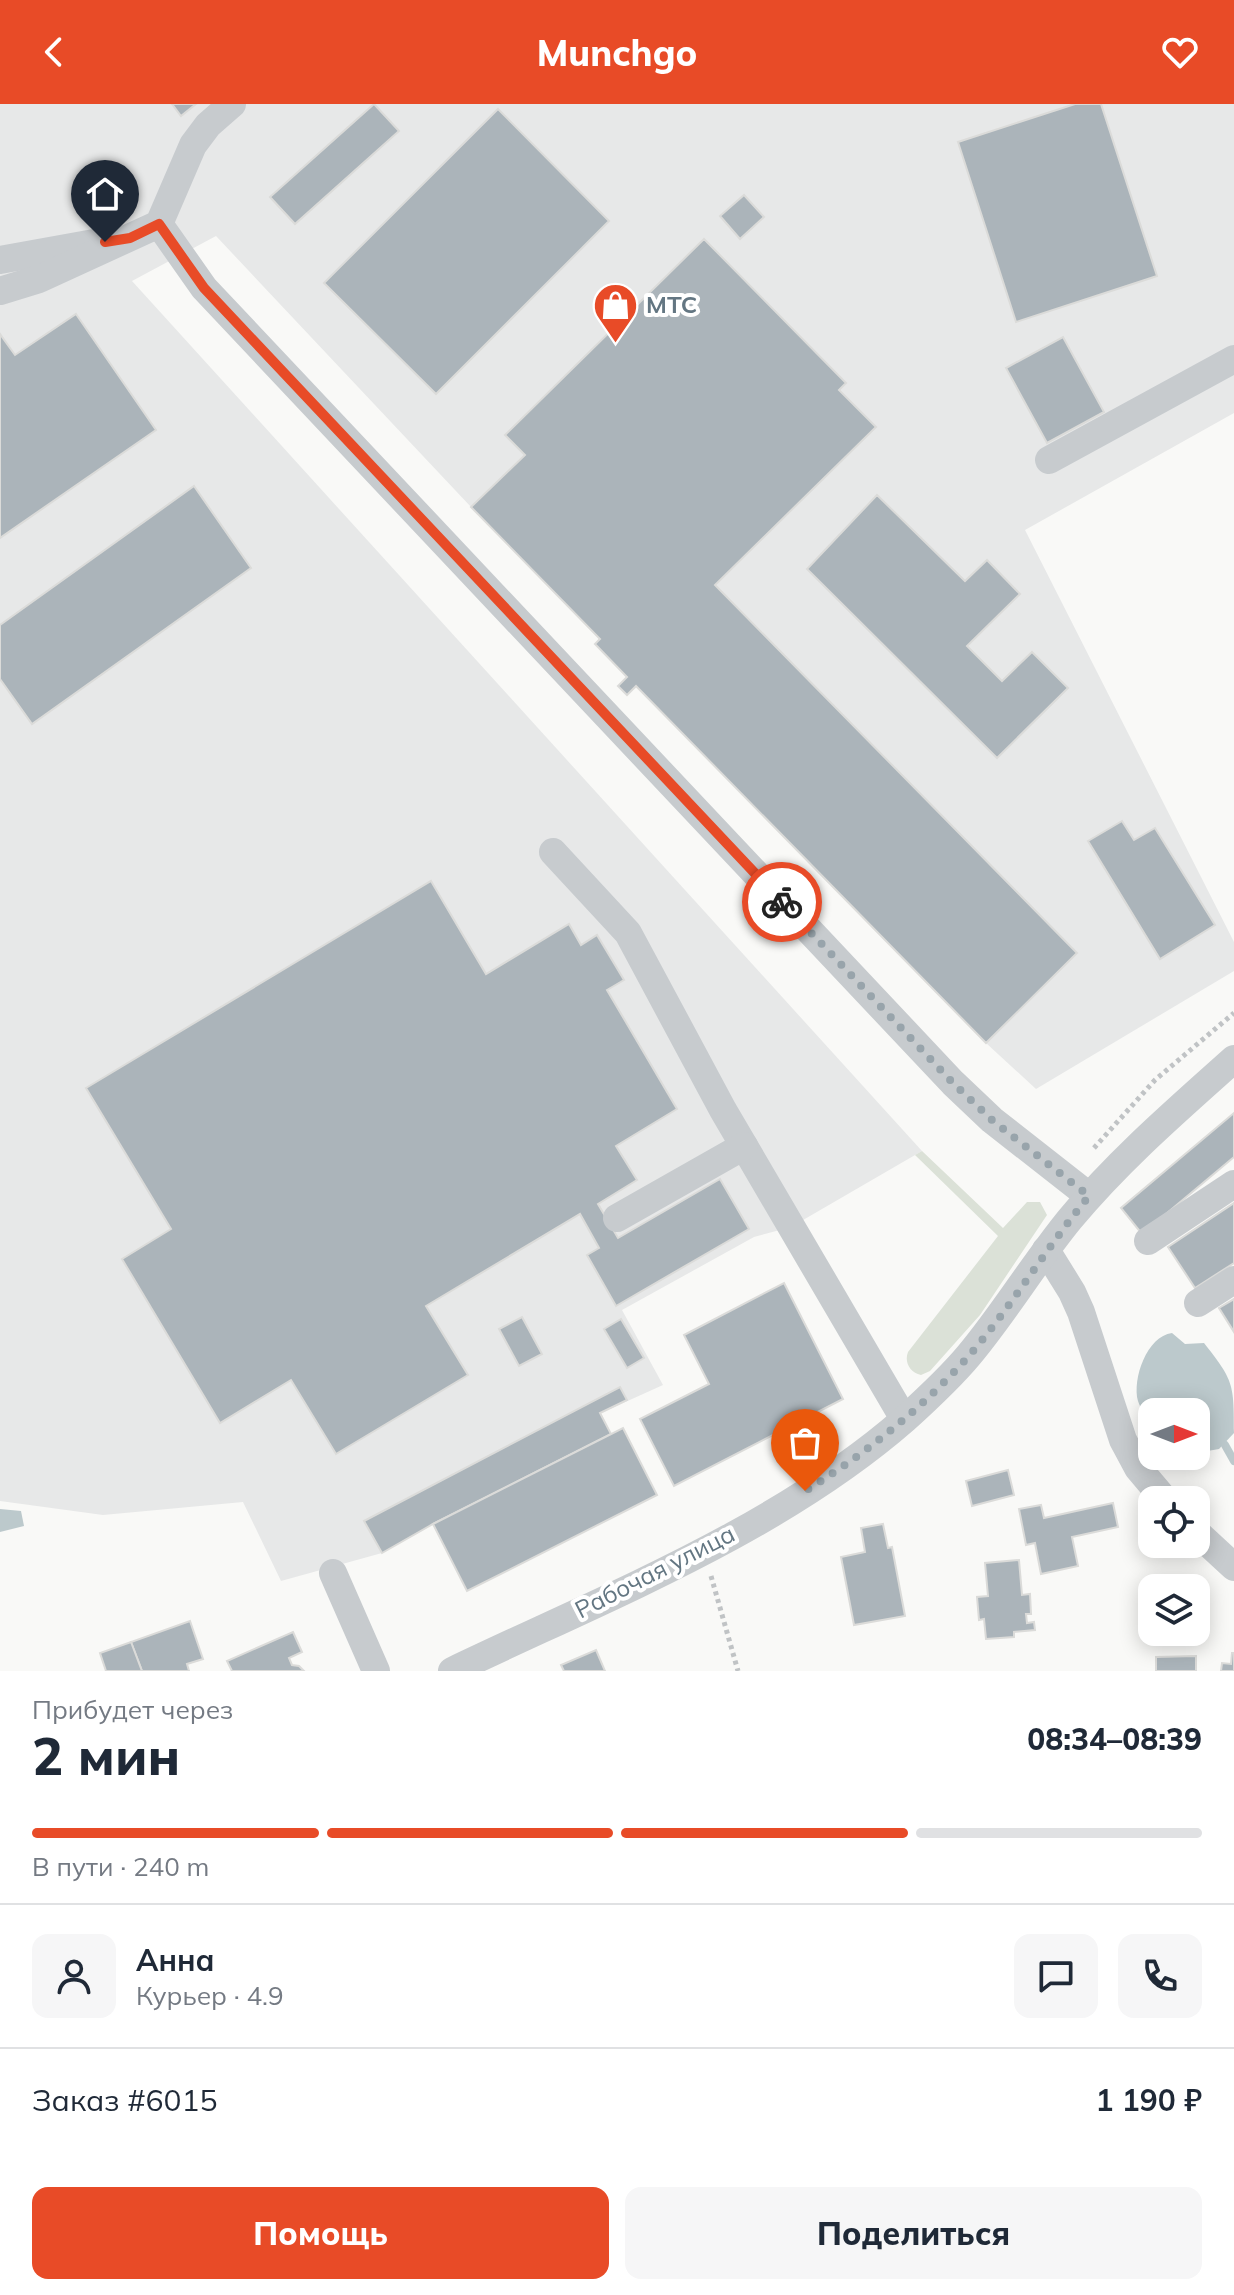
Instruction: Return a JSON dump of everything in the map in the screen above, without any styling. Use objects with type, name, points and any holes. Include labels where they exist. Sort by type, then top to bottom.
[{"type":"street","points":[[0,291],[39,279],[159,224],[193,145],[208,125],[232,104]]},
{"type":"street","points":[[159,224],[204,288],[953,1083],[992,1120],[1089,1196]]},
{"type":"street","points":[[0,260],[130,238]]},
{"type":"street","points":[[1049,460],[1234,359]]},
{"type":"street","points":[[553,852],[628,933],[744,1146],[904,1419]]},
{"type":"street","name":"Рабочая улица","points":[[452,1671],[703,1550],[829,1476],[904,1419],[967,1358],[1089,1196],[1133,1151],[1234,1059]]},
{"type":"street","points":[[617,1218],[744,1146]]},
{"type":"street","points":[[1148,1241],[1234,1184]]},
{"type":"street","points":[[1046,1250],[1081,1312],[1123,1440],[1138,1468],[1153,1486]]},
{"type":"street","points":[[1198,1303],[1234,1280]]},
{"type":"street","points":[[1210,1545],[1234,1567]]},
{"type":"street","points":[[333,1573],[376,1671]]},
{"type":"path","points":[[1067,1179],[1155,1080],[1234,1013]]},
{"type":"path","points":[[703,1550],[738,1671]]},
{"type":"shaded area","points":[[0,104],[1234,104],[1234,413],[1025,530],[1234,942],[1234,971],[1036,1089],[986,1043],[637,687],[627,695],[618,686],[627,676],[595,644],[599,638],[216,236],[132,281],[922,1151],[791,1227],[754,1237],[622,1310],[663,1385],[601,1413],[611,1434],[382,1553],[281,1581],[243,1502],[103,1515],[0,1501]]},
{"type":"shaded area","points":[[922,1151],[1003,1228],[1027,1202],[1040,1202],[1047,1215],[980,1315],[930,1371],[921,1375],[909,1366],[908,1352],[998,1236],[915,1155]]},
{"type":"shaded area","points":[[1172,1333],[1185,1344],[1204,1343],[1227,1375],[1234,1404],[1234,1433],[1219,1449],[1210,1451],[1210,1398],[1138,1398],[1137,1382],[1143,1360],[1163,1336]]},
{"type":"shaded area","points":[[0,1509],[21,1511],[24,1526],[0,1532]]},
{"type":"building","points":[[172,104],[196,104],[181,116]]},
{"type":"building","points":[[374,104],[399,131],[295,224],[270,197]]},
{"type":"building","points":[[1075,104],[1101,104],[1157,276],[1016,322],[958,142]]},
{"type":"building","points":[[498,109],[609,221],[436,394],[324,283]]},
{"type":"building","points":[[744,195],[764,217],[740,239],[720,216]]},
{"type":"building","points":[[704,239],[846,383],[839,390],[876,427],[715,585],[1077,953],[986,1043],[636,686],[627,695],[618,686],[627,677],[595,644],[600,639],[471,507],[525,455],[505,435]]},
{"type":"building","points":[[76,314],[156,430],[0,538],[0,334],[15,355]]},
{"type":"building","points":[[1063,337],[1104,412],[1047,443],[1006,368]]},
{"type":"building","points":[[194,486],[251,568],[32,724],[0,679],[0,625]]},
{"type":"building","points":[[877,495],[965,581],[987,560],[1020,594],[967,646],[1002,681],[1032,652],[1068,688],[997,758],[807,569]]},
{"type":"building","points":[[1122,821],[1134,840],[1155,828],[1215,925],[1160,959],[1088,841]]},
{"type":"building","points":[[431,881],[486,974],[569,924],[581,945],[597,935],[624,980],[607,990],[677,1109],[616,1146],[637,1180],[598,1204],[618,1238],[720,1179],[749,1229],[616,1306],[587,1255],[599,1248],[580,1214],[426,1306],[468,1375],[336,1454],[291,1380],[220,1423],[122,1259],[171,1229],[86,1088]]},
{"type":"building","points":[[1234,1113],[1234,1157],[1142,1234],[1121,1208]]},
{"type":"building","points":[[1234,1203],[1234,1263],[1195,1288],[1168,1247]]},
{"type":"building","points":[[784,1283],[843,1399],[674,1486],[640,1419],[709,1384],[684,1335]]},
{"type":"building","points":[[1234,1299],[1234,1332],[1219,1308]]},
{"type":"building","points":[[522,1317],[542,1354],[519,1366],[499,1329]]},
{"type":"building","points":[[621,1319],[644,1358],[627,1368],[604,1329]]},
{"type":"building","points":[[620,1387],[627,1400],[600,1413],[611,1434],[382,1553],[364,1521]]},
{"type":"building","points":[[623,1428],[657,1495],[467,1591],[433,1524]]},
{"type":"building","points":[[1008,1470],[1014,1495],[972,1506],[966,1481]]},
{"type":"building","points":[[1113,1503],[1118,1527],[1072,1537],[1078,1566],[1041,1574],[1035,1543],[1026,1545],[1019,1509],[1041,1505],[1044,1518]]},
{"type":"building","points":[[883,1524],[888,1548],[892,1547],[905,1616],[854,1625],[841,1557],[865,1552],[861,1528]]},
{"type":"building","points":[[1019,1560],[1022,1595],[1030,1594],[1031,1614],[1026,1614],[1027,1623],[1034,1622],[1035,1630],[1014,1632],[1014,1637],[986,1639],[984,1619],[979,1620],[977,1597],[988,1596],[985,1563]]},
{"type":"building","points":[[190,1621],[203,1659],[187,1664],[189,1671],[142,1671],[131,1642]]},
{"type":"building","points":[[293,1632],[302,1652],[289,1658],[292,1665],[304,1671],[232,1671],[227,1661]]},
{"type":"building","points":[[131,1642],[142,1671],[106,1671],[100,1653]]},
{"type":"building","points":[[596,1650],[605,1671],[564,1671],[561,1665]]},
{"type":"building","points":[[1232,1653],[1234,1671],[1221,1671],[1222,1663],[1231,1664]]},
{"type":"building","points":[[1196,1656],[1196,1671],[1156,1671],[1156,1657]]},
{"type":"waterway","points":[[1225,1445],[1234,1461]]},
{"type":"way so far","points":[[782,902],[953,1083],[992,1120],[1089,1196],[967,1358],[904,1419],[849,1462],[805,1491]]},
{"type":"place","name":"МТС","points":[[615,344]]},
{"type":"route","points":[[105,242],[130,238],[159,224],[204,288],[782,902]]}]
